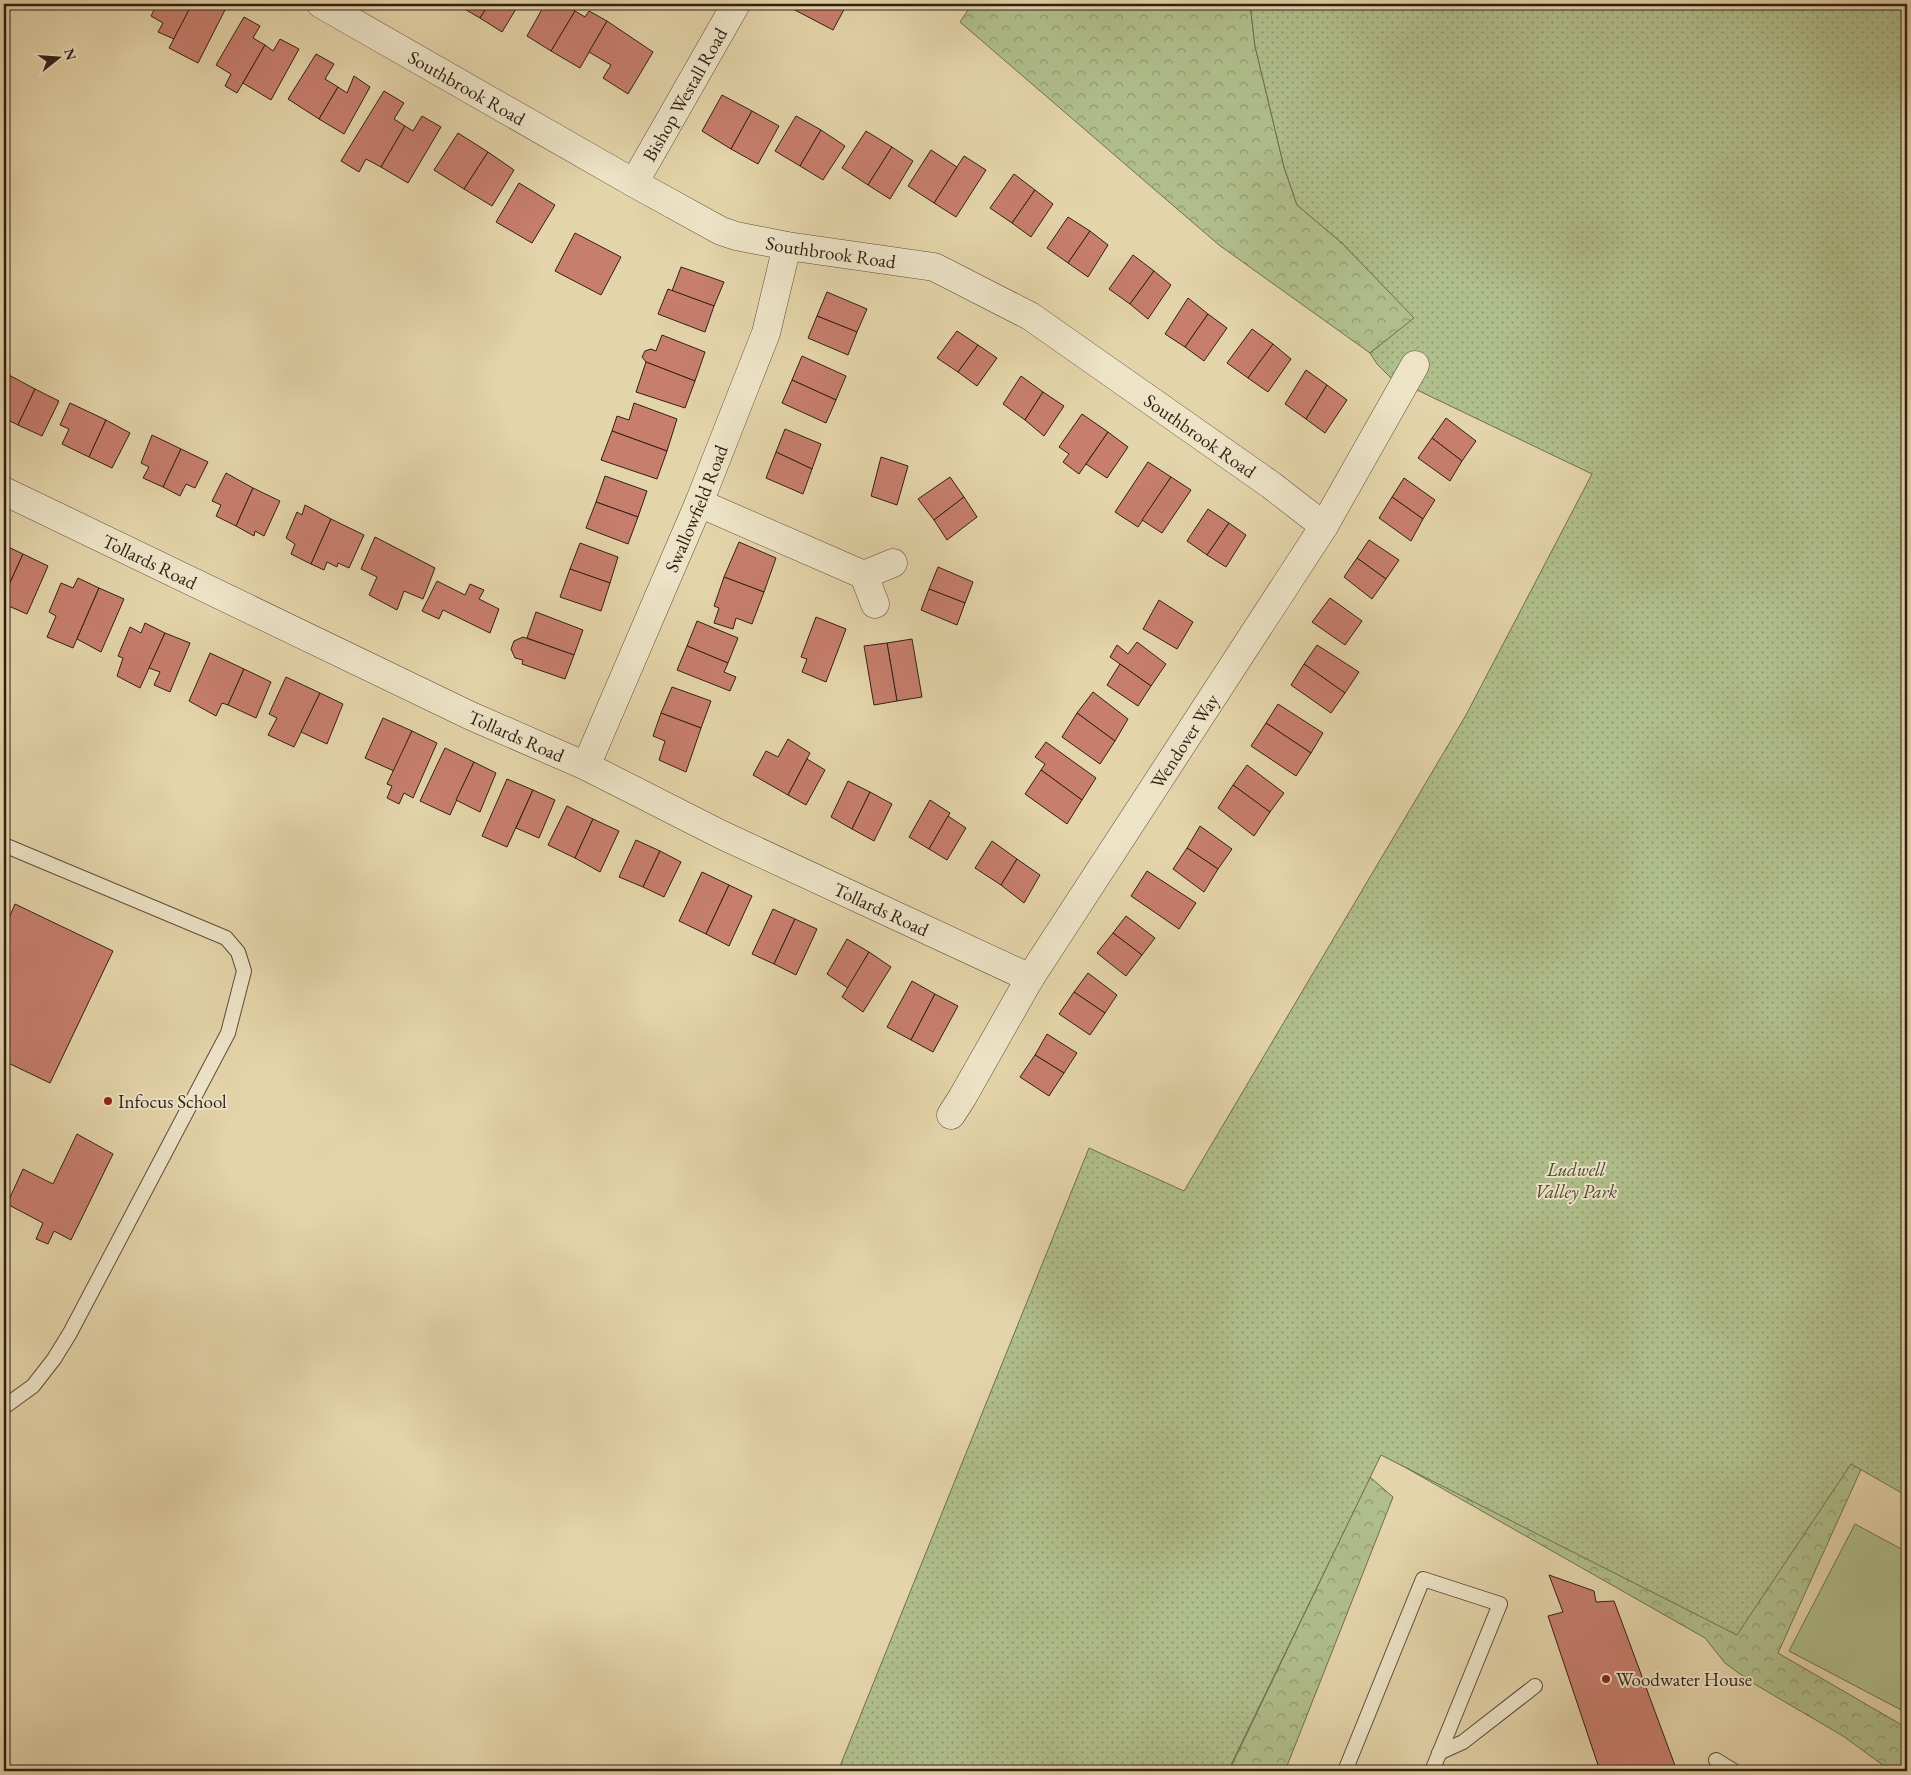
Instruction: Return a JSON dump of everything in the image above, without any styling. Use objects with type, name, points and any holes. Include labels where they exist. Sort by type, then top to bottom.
[{"type":"street","name":"Southbrook Road","points":[[321,4],[634,184],[721,231],[736,236],[787,246],[934,267],[1030,316],[1271,485],[1324,526]]},
{"type":"street","name":"Bishop Westall Road","points":[[634,184],[736,4]]},
{"type":"street","name":"Swallowfield Road","points":[[586,766],[699,503],[766,333],[787,246]]},
{"type":"street","name":"Wendover Way","points":[[951,1115],[1030,978],[1324,526],[1415,365]]},
{"type":"street","name":"Tollards Road","points":[[4,491],[471,716],[586,766],[722,835],[1030,978]]},
{"type":"street","points":[[699,503],[864,575],[875,604]]},
{"type":"street","points":[[864,575],[893,563]]},
{"type":"lane","points":[[4,845],[226,938],[238,952],[244,970],[228,1032],[70,1333],[54,1359],[33,1386],[4,1407]]},
{"type":"lane","points":[[1345,1771],[1423,1579],[1500,1604],[1432,1771]]},
{"type":"lane","points":[[1439,1753],[1463,1742],[1535,1686]]},
{"type":"lane","points":[[1720,1771],[1716,1760],[1734,1771]]},
{"type":"green space","points":[[972,4],[1250,4],[1255,46],[1284,167],[1297,205],[1342,243],[1415,318],[1370,353],[1219,245],[960,22]]},
{"type":"green space","name":"Ludwell Valley Park","points":[[1250,4],[1907,4],[1907,1496],[1851,1464],[1737,1635],[1381,1455],[1228,1771],[838,1771],[1089,1148],[1184,1191],[1466,715],[1592,474],[1390,377],[1377,364],[1370,353],[1414,318],[1342,243],[1297,205],[1284,167],[1255,46]]},
{"type":"green space","points":[[1329,1424],[1873,1443],[1778,1653],[1907,1728],[1907,1771],[1891,1771],[1843,1736],[1751,1682],[1725,1663],[1705,1638]]},
{"type":"green space","points":[[1370,1477],[1393,1497],[1285,1771],[1229,1771]]},
{"type":"green space","points":[[1855,1524],[1907,1552],[1907,1713],[1789,1651]]},
{"type":"building","points":[[157,4],[192,4],[174,39],[158,32],[163,23],[151,16]]},
{"type":"building","points":[[192,4],[228,4],[198,63],[169,48]]},
{"type":"building","points":[[456,4],[489,4],[480,18]]},
{"type":"building","points":[[489,4],[519,4],[502,32],[480,18]]},
{"type":"building","points":[[545,4],[564,4],[575,11],[551,51],[527,36]]},
{"type":"building","points":[[796,4],[847,4],[833,30],[793,9]]},
{"type":"building","points":[[575,11],[585,17],[589,11],[607,21],[580,68],[551,51]]},
{"type":"building","points":[[244,17],[260,26],[253,38],[265,45],[237,93],[225,86],[231,74],[216,65]]},
{"type":"building","points":[[607,21],[653,52],[628,94],[603,78],[611,65],[589,52]]},
{"type":"building","points":[[280,39],[299,49],[271,100],[243,83],[265,45],[273,51]]},
{"type":"building","points":[[316,54],[334,64],[325,79],[338,87],[319,119],[288,99]]},
{"type":"building","points":[[354,76],[370,87],[344,134],[319,119],[338,87],[347,93]]},
{"type":"building","points":[[384,91],[404,103],[394,119],[405,126],[381,167],[366,159],[359,172],[341,161]]},
{"type":"building","points":[[722,95],[752,111],[731,149],[702,131]]},
{"type":"building","points":[[752,111],[779,126],[758,164],[731,149]]},
{"type":"building","points":[[422,116],[441,127],[408,183],[381,167],[405,126],[413,131]]},
{"type":"building","points":[[796,116],[821,130],[800,166],[775,151]]},
{"type":"building","points":[[821,130],[845,146],[823,180],[800,166]]},
{"type":"building","points":[[866,131],[892,147],[868,185],[842,168]]},
{"type":"building","points":[[458,133],[488,152],[464,189],[434,170]]},
{"type":"building","points":[[892,147],[913,161],[890,199],[868,185]]},
{"type":"building","points":[[931,150],[957,167],[934,203],[908,186]]},
{"type":"building","points":[[488,152],[514,170],[492,206],[464,189]]},
{"type":"building","points":[[964,156],[986,170],[956,217],[934,203]]},
{"type":"building","points":[[1014,174],[1035,190],[1012,223],[990,208]]},
{"type":"building","points":[[519,183],[555,205],[532,243],[496,222]]},
{"type":"building","points":[[1035,190],[1053,204],[1031,237],[1012,223]]},
{"type":"building","points":[[1068,217],[1090,231],[1068,263],[1047,248]]},
{"type":"building","points":[[1090,231],[1108,245],[1088,277],[1068,263]]},
{"type":"building","points":[[575,233],[621,257],[601,295],[555,271]]},
{"type":"building","points":[[1133,255],[1154,271],[1130,304],[1109,289]]},
{"type":"building","points":[[681,267],[724,282],[714,306],[672,291]]},
{"type":"building","points":[[1154,271],[1171,285],[1148,319],[1130,304]]},
{"type":"building","points":[[668,289],[714,306],[705,332],[658,314]]},
{"type":"building","points":[[827,292],[867,309],[857,332],[817,316]]},
{"type":"building","points":[[1188,298],[1208,314],[1185,347],[1165,334]]},
{"type":"building","points":[[1208,314],[1227,328],[1204,361],[1185,347]]},
{"type":"building","points":[[817,316],[857,332],[848,355],[808,338]]},
{"type":"building","points":[[1252,329],[1273,344],[1248,378],[1227,363]]},
{"type":"building","points":[[957,331],[978,345],[958,372],[937,358]]},
{"type":"building","points":[[662,335],[705,352],[695,381],[646,362],[642,357],[645,351],[651,349],[656,351]]},
{"type":"building","points":[[1273,344],[1291,359],[1268,392],[1248,378]]},
{"type":"building","points":[[978,345],[997,358],[977,386],[958,372]]},
{"type":"building","points":[[802,356],[846,376],[836,400],[792,380]]},
{"type":"building","points":[[646,362],[695,381],[685,408],[636,392]]},
{"type":"building","points":[[1306,370],[1327,385],[1306,419],[1285,404]]},
{"type":"building","points":[[7,374],[35,389],[18,425],[4,418],[4,380]]},
{"type":"building","points":[[1021,376],[1043,392],[1025,420],[1003,404]]},
{"type":"building","points":[[792,380],[836,400],[826,423],[782,403]]},
{"type":"building","points":[[1327,385],[1347,400],[1325,433],[1306,419]]},
{"type":"building","points":[[35,389],[59,401],[42,436],[18,425]]},
{"type":"building","points":[[1043,392],[1064,406],[1044,436],[1025,420]]},
{"type":"building","points":[[70,403],[106,420],[89,457],[62,444],[69,429],[60,425]]},
{"type":"building","points":[[634,403],[677,419],[667,451],[612,431],[617,416],[629,420]]},
{"type":"building","points":[[1082,414],[1108,432],[1079,474],[1063,462],[1069,454],[1059,447]]},
{"type":"building","points":[[1446,418],[1476,441],[1462,461],[1432,438]]},
{"type":"building","points":[[106,420],[130,433],[112,468],[89,457]]},
{"type":"building","points":[[785,429],[821,444],[812,469],[776,452]]},
{"type":"building","points":[[612,431],[667,451],[657,479],[601,460]]},
{"type":"building","points":[[1108,432],[1128,447],[1107,478],[1086,464]]},
{"type":"building","points":[[152,435],[181,449],[163,487],[143,478],[149,467],[141,463]]},
{"type":"building","points":[[1432,438],[1462,461],[1450,481],[1418,458]]},
{"type":"building","points":[[181,449],[208,462],[195,488],[186,484],[180,496],[163,487]]},
{"type":"building","points":[[776,452],[812,469],[803,494],[766,478]]},
{"type":"building","points":[[881,457],[908,466],[897,505],[871,496]]},
{"type":"building","points":[[1148,462],[1171,477],[1138,527],[1115,512]]},
{"type":"building","points":[[226,473],[253,488],[236,526],[216,516],[221,505],[212,501]]},
{"type":"building","points":[[605,476],[647,491],[638,517],[596,502]]},
{"type":"building","points":[[950,477],[964,497],[934,520],[918,499]]},
{"type":"building","points":[[1171,477],[1191,490],[1162,533],[1142,520]]},
{"type":"building","points":[[1404,478],[1435,500],[1423,519],[1392,497]]},
{"type":"building","points":[[253,488],[280,501],[264,536],[255,531],[254,536],[236,526]]},
{"type":"building","points":[[964,497],[977,517],[947,540],[934,520]]},
{"type":"building","points":[[1392,497],[1423,519],[1411,541],[1379,518]]},
{"type":"building","points":[[596,502],[638,517],[628,544],[586,528]]},
{"type":"building","points":[[305,505],[331,519],[311,564],[291,554],[295,544],[286,538],[297,512],[302,515]]},
{"type":"building","points":[[1208,509],[1229,523],[1207,555],[1187,541]]},
{"type":"building","points":[[331,519],[364,535],[349,568],[338,563],[337,567],[327,562],[324,570],[311,564]]},
{"type":"building","points":[[1229,523],[1246,535],[1226,567],[1207,555]]},
{"type":"building","points":[[375,537],[435,568],[423,599],[404,591],[397,610],[369,595],[377,577],[361,569]]},
{"type":"building","points":[[1369,540],[1399,560],[1386,579],[1357,558]]},
{"type":"building","points":[[739,542],[776,558],[764,592],[724,577]]},
{"type":"building","points":[[580,543],[618,557],[610,583],[570,569]]},
{"type":"building","points":[[4,545],[23,554],[4,596]]},
{"type":"building","points":[[23,554],[48,566],[27,614],[4,604],[4,596]]},
{"type":"building","points":[[1357,558],[1386,579],[1372,599],[1344,577]]},
{"type":"building","points":[[938,567],[973,582],[965,603],[929,589]]},
{"type":"building","points":[[570,569],[610,583],[601,611],[560,597]]},
{"type":"building","points":[[724,577],[764,592],[752,624],[736,618],[733,629],[714,623],[719,608],[714,606]]},
{"type":"building","points":[[78,578],[99,588],[73,648],[47,637],[56,616],[49,612],[61,583],[73,588]]},
{"type":"building","points":[[437,581],[465,595],[470,584],[484,590],[479,599],[499,609],[490,633],[443,610],[439,619],[422,611]]},
{"type":"building","points":[[99,588],[124,599],[101,652],[77,639]]},
{"type":"building","points":[[929,589],[965,603],[957,625],[921,610]]},
{"type":"building","points":[[1330,598],[1362,621],[1345,645],[1312,622]]},
{"type":"building","points":[[1159,600],[1193,622],[1177,649],[1143,629]]},
{"type":"building","points":[[536,612],[583,630],[574,655],[527,638]]},
{"type":"building","points":[[816,617],[846,629],[826,682],[802,672],[807,659],[801,657]]},
{"type":"building","points":[[697,621],[738,638],[728,663],[687,646]]},
{"type":"building","points":[[145,623],[165,633],[140,688],[117,676],[123,658],[118,656],[130,627],[141,633]]},
{"type":"building","points":[[165,633],[190,643],[170,692],[154,685],[160,672],[149,668]]},
{"type":"building","points":[[523,637],[574,655],[565,679],[522,664],[523,660],[515,658],[511,649],[514,641]]},
{"type":"building","points":[[912,639],[922,697],[897,701],[887,643]]},
{"type":"building","points":[[1137,642],[1166,664],[1151,686],[1110,657],[1117,645],[1128,654]]},
{"type":"building","points":[[887,643],[897,701],[874,705],[864,646]]},
{"type":"building","points":[[1317,645],[1359,672],[1345,693],[1304,664]]},
{"type":"building","points":[[687,646],[728,663],[724,672],[736,677],[730,691],[677,670]]},
{"type":"building","points":[[210,653],[244,669],[228,705],[222,703],[216,716],[189,701]]},
{"type":"building","points":[[1120,664],[1151,686],[1138,706],[1107,685]]},
{"type":"building","points":[[1304,664],[1345,693],[1331,713],[1291,685]]},
{"type":"building","points":[[244,669],[271,682],[256,718],[228,705]]},
{"type":"building","points":[[286,677],[320,693],[294,747],[268,735],[277,718],[269,714]]},
{"type":"building","points":[[672,687],[711,701],[701,728],[661,713]]},
{"type":"building","points":[[1093,692],[1128,719],[1115,741],[1077,713]]},
{"type":"building","points":[[320,693],[343,704],[327,744],[301,732]]},
{"type":"building","points":[[1278,704],[1323,733],[1311,753],[1266,723]]},
{"type":"building","points":[[661,713],[701,728],[686,772],[659,760],[665,741],[653,736]]},
{"type":"building","points":[[1077,713],[1115,741],[1100,764],[1062,737]]},
{"type":"building","points":[[383,718],[412,731],[394,771],[365,758]]},
{"type":"building","points":[[1266,723],[1311,753],[1296,776],[1251,746]]},
{"type":"building","points":[[412,731],[437,743],[413,798],[404,793],[399,804],[387,798],[392,786],[387,784]]},
{"type":"building","points":[[788,739],[810,753],[788,795],[753,775],[766,751],[778,757]]},
{"type":"building","points":[[1046,742],[1096,778],[1082,800],[1041,770],[1045,764],[1035,757]]},
{"type":"building","points":[[445,748],[474,762],[450,815],[420,801]]},
{"type":"building","points":[[807,759],[825,770],[806,805],[788,795]]},
{"type":"building","points":[[474,762],[496,773],[480,812],[456,800]]},
{"type":"building","points":[[1247,765],[1284,793],[1270,812],[1233,785]]},
{"type":"building","points":[[1041,770],[1082,800],[1067,824],[1025,794]]},
{"type":"building","points":[[507,779],[533,790],[507,847],[482,836]]},
{"type":"building","points":[[848,781],[870,792],[852,829],[831,817]]},
{"type":"building","points":[[1233,785],[1270,812],[1254,836],[1218,808]]},
{"type":"building","points":[[533,790],[555,800],[539,838],[516,828]]},
{"type":"building","points":[[870,792],[892,804],[874,841],[852,829]]},
{"type":"building","points":[[930,800],[950,813],[929,849],[909,837]]},
{"type":"building","points":[[567,806],[593,819],[575,858],[548,845]]},
{"type":"building","points":[[948,816],[966,828],[947,860],[929,849]]},
{"type":"building","points":[[593,819],[619,831],[600,872],[575,858]]},
{"type":"building","points":[[1200,826],[1232,849],[1218,869],[1187,848]]},
{"type":"building","points":[[636,840],[660,851],[643,887],[619,877]]},
{"type":"building","points":[[992,841],[1017,859],[1001,885],[975,868]]},
{"type":"building","points":[[1187,848],[1218,869],[1204,892],[1173,869]]},
{"type":"building","points":[[660,851],[681,862],[664,897],[643,887]]},
{"type":"building","points":[[1017,859],[1040,875],[1024,903],[1001,885]]},
{"type":"building","points":[[1147,871],[1196,903],[1179,929],[1131,896]]},
{"type":"building","points":[[702,872],[729,885],[706,934],[679,921]]},
{"type":"building","points":[[729,885],[752,896],[729,946],[706,934]]},
{"type":"building","points":[[15,904],[113,951],[50,1083],[4,1061],[4,916],[9,918]]},
{"type":"building","points":[[773,909],[795,919],[774,964],[752,954]]},
{"type":"building","points":[[1126,916],[1155,938],[1142,955],[1113,933]]},
{"type":"building","points":[[795,919],[817,929],[796,975],[774,964]]},
{"type":"building","points":[[1113,933],[1142,955],[1126,976],[1097,953]]},
{"type":"building","points":[[847,939],[869,952],[848,988],[827,974]]},
{"type":"building","points":[[869,952],[891,967],[863,1012],[842,997]]},
{"type":"building","points":[[1088,973],[1117,995],[1105,1013],[1074,992]]},
{"type":"building","points":[[912,981],[935,994],[911,1040],[887,1027]]},
{"type":"building","points":[[1074,992],[1105,1013],[1090,1035],[1059,1014]]},
{"type":"building","points":[[935,994],[958,1006],[933,1052],[911,1040]]},
{"type":"building","points":[[1047,1034],[1077,1053],[1064,1073],[1035,1055]]},
{"type":"building","points":[[1035,1055],[1064,1073],[1049,1096],[1020,1077]]},
{"type":"building","points":[[77,1134],[113,1154],[71,1240],[54,1231],[48,1244],[36,1239],[43,1223],[7,1204],[23,1169],[53,1184]]},
{"type":"building","name":"Woodwater House","points":[[1549,1575],[1594,1591],[1596,1602],[1614,1601],[1677,1771],[1589,1771],[1598,1765],[1548,1616],[1563,1612]]},
{"type":"place","name":"Infocus School","points":[[108,1101]]},
{"type":"place","name":"Woodwater House","points":[[1606,1679]]}]
